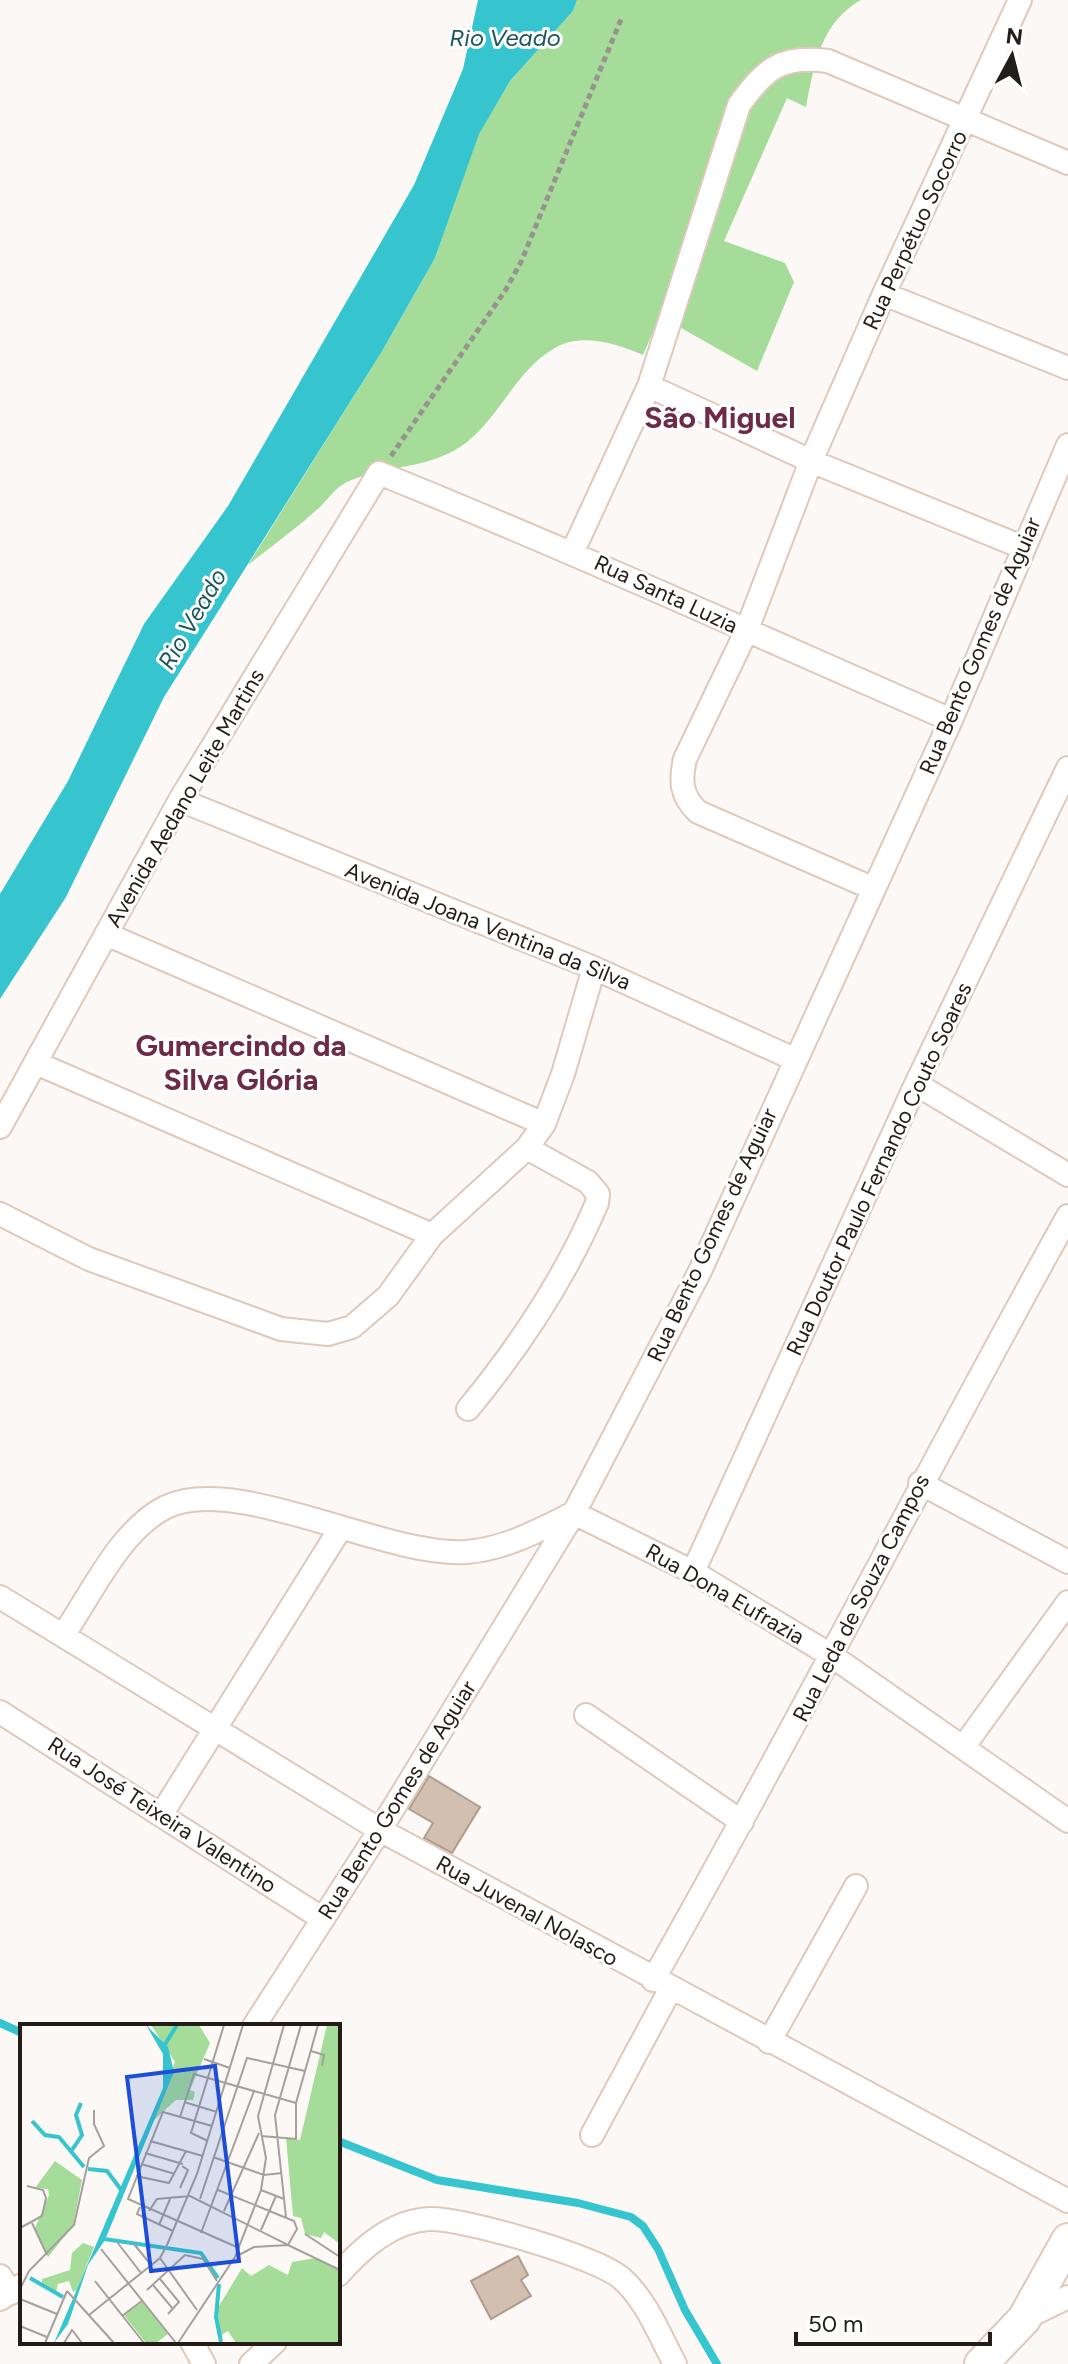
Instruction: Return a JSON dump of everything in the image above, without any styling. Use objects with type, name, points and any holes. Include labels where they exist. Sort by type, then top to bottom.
[{"type":"main road","points":[[981,2364],[1024,2319],[1068,2240]]},
{"type":"street","name":"Rua Perpétuo Socorro","points":[[872,888],[698,812],[689,803],[681,778],[685,759],[746,632],[811,461],[884,294],[1020,0]]},
{"type":"street","points":[[573,551],[649,386],[739,105],[757,80],[777,64],[801,57],[828,61],[1068,163]]},
{"type":"street","points":[[884,294],[1068,368]]},
{"type":"street","points":[[649,386],[811,461],[1022,547]]},
{"type":"street","name":"Rua Bento Gomes de Aguiar","points":[[255,2024],[380,1830],[574,1513],[700,1271],[951,720],[1068,445]]},
{"type":"street","name":"Rua Santa Luzia","points":[[379,473],[573,551],[746,632],[951,720]]},
{"type":"street","name":"Avenida Aedano Leite Martins","points":[[0,1127],[180,800],[379,473]]},
{"type":"street","name":"Rua Doutor Paulo Fernando Couto Soares","points":[[693,1572],[916,1084],[1068,768]]},
{"type":"street","name":"Avenida Joana Ventina da Silva","points":[[180,800],[594,968],[794,1059]]},
{"type":"street","points":[[106,934],[544,1124]]},
{"type":"street","points":[[0,1214],[89,1259],[281,1329],[304,1334],[328,1334],[352,1327],[373,1311],[432,1235],[527,1148],[544,1124],[563,1074],[594,968]]},
{"type":"street","points":[[36,1063],[432,1235]]},
{"type":"street","points":[[916,1084],[1068,1175]]},
{"type":"street","points":[[468,1409],[509,1359],[537,1317],[597,1203],[598,1194],[588,1182],[527,1148]]},
{"type":"street","name":"Rua Leda de Souza Campos","points":[[592,2135],[742,1822],[832,1656],[920,1483],[1068,1216]]},
{"type":"street","points":[[920,1483],[1068,1562]]},
{"type":"street","points":[[64,1634],[131,1536],[168,1506],[206,1500],[257,1506],[340,1529],[464,1552],[505,1546],[574,1513]]},
{"type":"street","name":"Rua Dona Eufrazia","points":[[574,1513],[693,1572],[832,1656],[1068,1821]]},
{"type":"street","points":[[161,1815],[340,1529]]},
{"type":"street","name":"Rua Juvenal Nolasco","points":[[0,1597],[380,1830],[662,1985],[1068,2201]]},
{"type":"street","points":[[964,1746],[1068,1602]]},
{"type":"street","name":"Rua José Teixeira Valentino","points":[[0,1712],[323,1919]]},
{"type":"street","points":[[586,1715],[742,1822]]},
{"type":"street","points":[[769,2042],[856,1886]]},
{"type":"street","points":[[340,2273],[358,2252],[405,2225],[428,2219],[458,2223],[576,2256],[618,2276],[637,2294],[675,2364]]},
{"type":"street","points":[[1024,2319],[1068,2297]]},
{"type":"street","points":[[193,2344],[204,2364]]},
{"type":"street","points":[[251,2364],[273,2344]]},
{"type":"path","points":[[379,473],[521,262],[622,17]]},
{"type":"green space","points":[[577,0],[861,0],[847,9],[828,32],[816,60],[806,107],[787,98],[724,241],[785,263],[794,282],[757,371],[660,316],[643,355],[599,341],[565,343],[530,368],[490,419],[467,442],[438,458],[362,476],[343,484],[311,515],[248,565],[381,353],[435,258],[478,134],[510,81],[573,11]]},
{"type":"water","name":"Rio Veado","points":[[478,0],[577,0],[573,11],[510,81],[479,134],[435,258],[381,353],[164,697],[66,897],[0,999],[0,894],[68,781],[144,624],[228,506],[414,185],[463,69]]},
{"type":"building","points":[[429,1776],[480,1807],[452,1853],[424,1838],[433,1823],[409,1809]]},
{"type":"building","points":[[518,2256],[528,2275],[521,2280],[531,2296],[491,2319],[471,2281]]},
{"type":"waterway","points":[[0,2023],[20,2032]]},
{"type":"waterway","points":[[340,2142],[437,2180],[578,2203],[631,2217],[643,2226],[658,2249],[685,2310],[717,2364]]},
{"type":"district","name":"São Miguel","points":[[720,417]]},
{"type":"district","name":"Gumercindo da Silva Glória","points":[[241,1062]]}]
